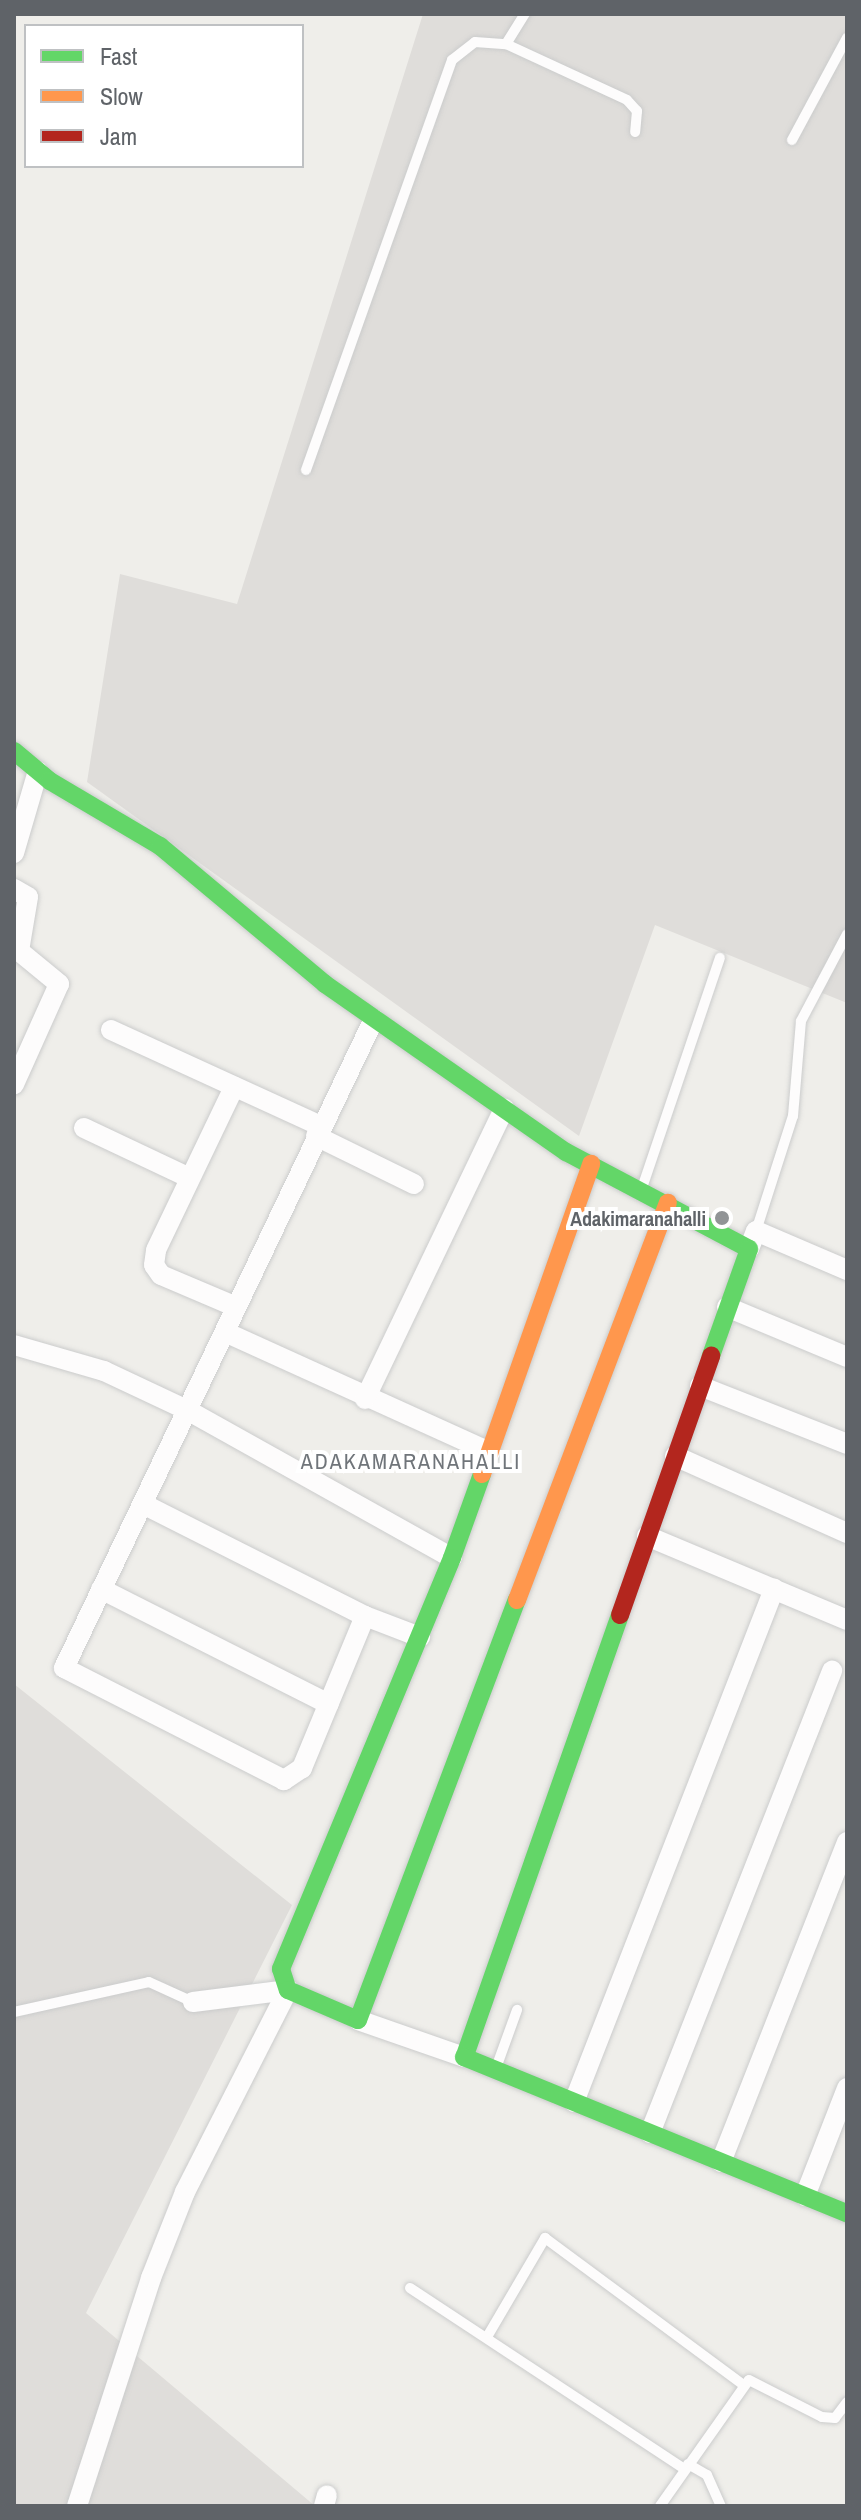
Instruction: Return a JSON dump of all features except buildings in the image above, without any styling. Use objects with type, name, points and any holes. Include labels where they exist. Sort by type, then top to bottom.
[{"type":"street","points":[[14,751],[38,771],[160,846],[325,984],[504,1109],[591,1164],[752,1240],[847,1270]]},
{"type":"street","points":[[14,853],[38,771]]},
{"type":"street","points":[[14,889],[28,897],[19,951],[59,984],[14,1084]]},
{"type":"street","points":[[365,1616],[302,1768],[284,1780],[64,1668],[189,1411],[234,1306],[374,1019]]},
{"type":"street","points":[[111,1030],[234,1087],[414,1184]]},
{"type":"street","points":[[234,1087],[190,1178],[154,1265],[161,1275],[234,1306]]},
{"type":"street","points":[[365,1399],[504,1109]]},
{"type":"street","points":[[84,1128],[190,1178]]},
{"type":"street","points":[[77,2506],[151,2278],[185,2192],[288,1990],[281,1969],[452,1558],[591,1164]]},
{"type":"street","points":[[358,2020],[668,1203]]},
{"type":"street","points":[[464,2057],[752,1240]]},
{"type":"street","points":[[727,1307],[847,1357]]},
{"type":"street","points":[[225,1332],[365,1399],[490,1452]]},
{"type":"street","points":[[14,1345],[104,1371],[189,1411],[452,1558]]},
{"type":"street","points":[[700,1386],[847,1444]]},
{"type":"street","points":[[675,1456],[847,1533]]},
{"type":"street","points":[[143,1504],[365,1616],[420,1637]]},
{"type":"street","points":[[647,1536],[847,1620]]},
{"type":"street","points":[[101,1589],[329,1704]]},
{"type":"street","points":[[574,2102],[774,1589]]},
{"type":"street","points":[[650,2133],[832,1670]]},
{"type":"street","points":[[721,2162],[847,1842]]},
{"type":"street","points":[[193,2002],[288,1990],[358,2020],[464,2057],[847,2213]]},
{"type":"street","points":[[805,2196],[847,2088]]},
{"type":"lane","points":[[506,44],[525,14]]},
{"type":"lane","points":[[792,140],[847,38]]},
{"type":"lane","points":[[306,470],[452,60],[475,42],[506,44],[627,100],[637,111],[635,132]]},
{"type":"lane","points":[[752,1240],[793,1116],[801,1021],[847,934]]},
{"type":"lane","points":[[641,1189],[720,958]]},
{"type":"lane","points":[[14,2012],[149,1982],[193,2002]]},
{"type":"lane","points":[[496,2070],[517,2010]]},
{"type":"lane","points":[[487,2337],[545,2238],[744,2385]]},
{"type":"lane","points":[[410,2288],[687,2467],[707,2475],[721,2506]]},
{"type":"lane","points":[[660,2506],[744,2385],[762,2382],[822,2417],[835,2418],[847,2402]]},
{"type":"shaded area","points":[[423,14],[847,14],[847,1003],[655,925],[579,1136],[87,782],[120,574],[237,604]]},
{"type":"shaded area","points":[[14,1684],[292,1905],[86,2313],[315,2506],[14,2506]]},
{"type":"traffic: fast","points":[[14,751],[50,781],[160,846],[325,984],[566,1152],[749,1249],[711,1356]]},
{"type":"traffic: fast","points":[[482,1474],[452,1558],[281,1969],[288,1990],[358,2020],[517,1600]]},
{"type":"traffic: fast","points":[[620,1615],[464,2057],[847,2213]]},
{"type":"traffic: slow","points":[[482,1474],[591,1164]]},
{"type":"traffic: slow","points":[[517,1600],[668,1203]]},
{"type":"traffic: jam","points":[[620,1615],[711,1356]]},
{"type":"place","name":"Adakimaranahalli","points":[[722,1218]]},
{"type":"district","name":"ADAKAMARANAHALLI","points":[[411,1462]]}]
